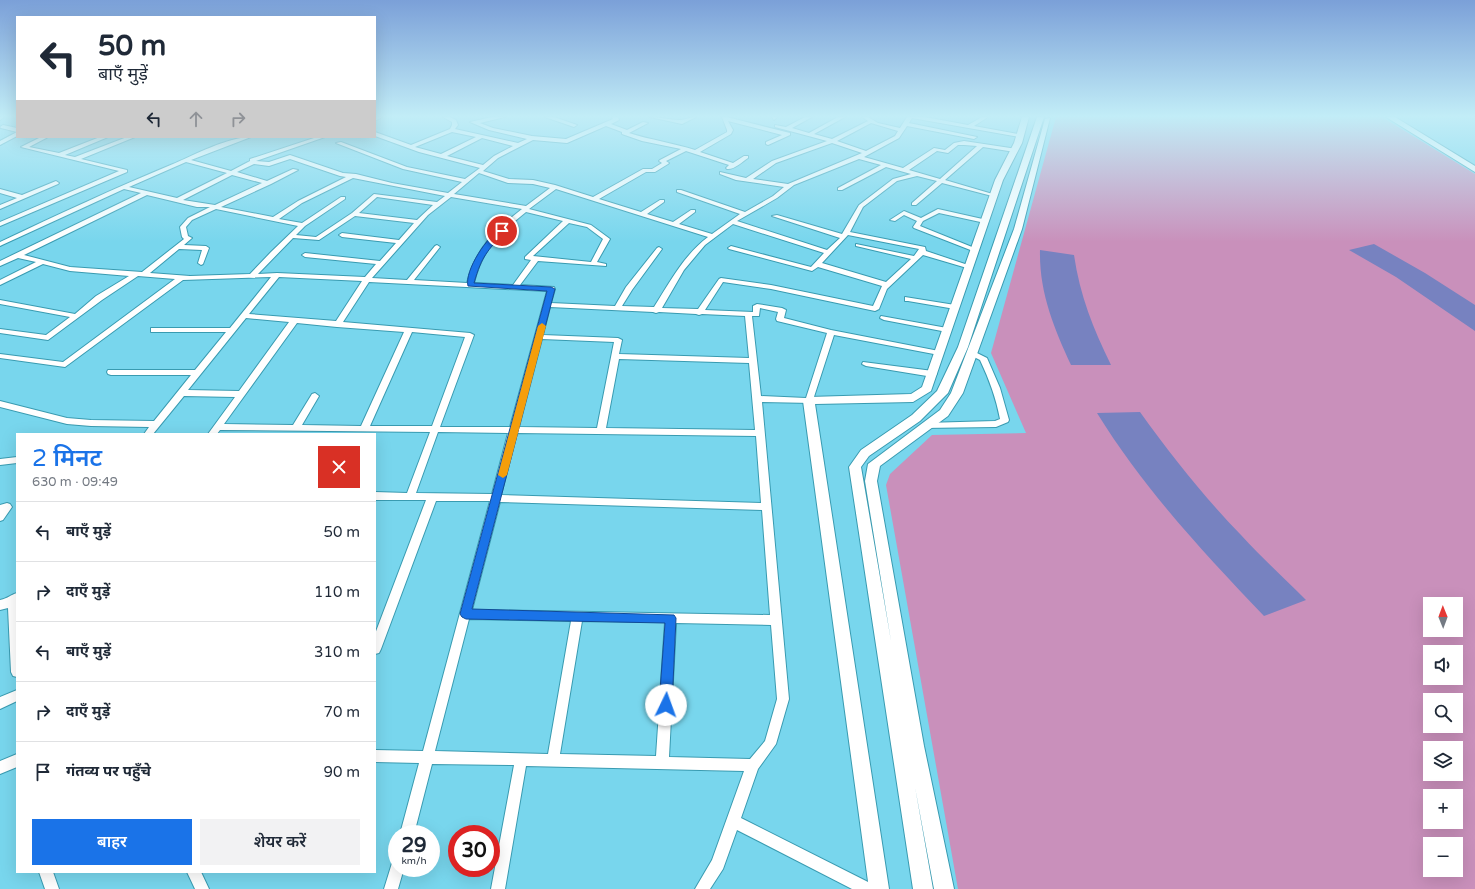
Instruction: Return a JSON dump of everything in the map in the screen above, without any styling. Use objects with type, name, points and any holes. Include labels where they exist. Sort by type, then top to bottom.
[{"type":"main road","points":[[1456,158],[1475,170]]},
{"type":"street","points":[[0,244],[123,187],[190,158]]},
{"type":"street","points":[[178,200],[232,174],[257,158]]},
{"type":"street","points":[[253,162],[269,164],[286,158]]},
{"type":"street","points":[[294,158],[342,175],[526,209],[589,226],[607,239],[593,264]]},
{"type":"street","points":[[380,158],[405,168],[466,181]]},
{"type":"street","points":[[451,158],[484,167]]},
{"type":"street","points":[[337,325],[367,279],[420,222],[439,204],[494,158]]},
{"type":"street","points":[[594,199],[645,170],[654,171],[666,163],[662,161],[666,158]]},
{"type":"street","points":[[714,158],[734,165]]},
{"type":"street","points":[[745,158],[722,174],[747,180],[789,186]]},
{"type":"street","points":[[747,180],[774,162],[784,158]]},
{"type":"street","points":[[656,311],[681,269],[712,236],[732,222],[775,197],[789,186],[854,158]]},
{"type":"street","points":[[871,158],[917,174],[994,196]]},
{"type":"street","points":[[904,170],[922,158]]},
{"type":"street","points":[[914,204],[967,158]]},
{"type":"street","points":[[757,399],[809,402],[913,398],[928,389],[999,180],[1010,158]]},
{"type":"street","points":[[944,889],[916,746],[871,481],[874,464],[920,422],[942,393],[963,346],[1026,158]]},
{"type":"street","points":[[923,889],[855,467],[865,453],[920,422],[944,413],[957,393],[1018,229],[1038,158]]},
{"type":"street","points":[[75,159],[125,171],[146,178]]},
{"type":"street","points":[[186,160],[232,174],[269,183]]},
{"type":"street","points":[[840,189],[885,164]]},
{"type":"street","points":[[0,331],[48,338],[100,298],[138,275],[179,247],[189,238],[184,237],[184,227],[190,219],[217,208],[295,170]]},
{"type":"street","points":[[0,224],[125,171]]},
{"type":"street","points":[[478,171],[508,181],[533,182],[555,187],[712,236]]},
{"type":"street","points":[[731,248],[812,269],[845,235],[861,206],[895,180],[917,174]]},
{"type":"street","points":[[273,220],[300,202],[352,176]]},
{"type":"street","points":[[0,207],[56,183]]},
{"type":"street","points":[[123,187],[228,211],[303,225]]},
{"type":"street","points":[[470,285],[477,262],[490,242],[526,209],[555,187]]},
{"type":"street","points":[[42,189],[68,195]]},
{"type":"street","points":[[0,190],[22,197]]},
{"type":"street","points":[[679,191],[746,214]]},
{"type":"street","points":[[0,264],[146,193]]},
{"type":"street","points":[[290,236],[317,239],[354,214],[376,195],[439,204]]},
{"type":"street","points":[[252,276],[290,236],[303,225],[344,198]]},
{"type":"street","points":[[641,215],[662,201]]},
{"type":"street","points":[[673,225],[693,211]]},
{"type":"street","points":[[975,250],[916,227],[921,220],[938,211],[985,221]]},
{"type":"street","points":[[893,220],[904,213],[921,220]]},
{"type":"street","points":[[354,214],[420,222]]},
{"type":"street","points":[[775,216],[845,235],[922,248],[922,252],[969,267]]},
{"type":"street","points":[[568,220],[527,258],[604,265]]},
{"type":"street","points":[[732,222],[829,253]]},
{"type":"street","points":[[342,235],[402,242]]},
{"type":"street","points":[[858,245],[916,258]]},
{"type":"street","points":[[179,247],[206,248],[201,263]]},
{"type":"street","points":[[409,281],[437,247]]},
{"type":"street","points":[[617,309],[629,289],[659,249]]},
{"type":"street","points":[[699,313],[721,280],[771,287],[875,309],[884,288],[922,252]]},
{"type":"street","points":[[305,254],[382,263]]},
{"type":"street","points":[[16,255],[70,269],[181,278],[277,275],[551,289],[428,758],[409,825]]},
{"type":"street","points":[[515,287],[536,259]]},
{"type":"street","points":[[0,283],[42,262]]},
{"type":"street","points":[[817,264],[887,285]]},
{"type":"street","points":[[149,433],[277,275]]},
{"type":"street","points":[[0,356],[65,365],[181,278]]},
{"type":"street","points":[[908,300],[955,307]]},
{"type":"street","points":[[0,302],[76,316]]},
{"type":"street","points":[[547,305],[699,313],[756,314],[757,306],[759,306],[782,310],[780,319],[831,332],[939,353]]},
{"type":"street","points":[[702,889],[718,864],[753,766],[770,744],[783,699],[748,313]]},
{"type":"street","points":[[243,316],[470,335],[410,497]]},
{"type":"street","points":[[884,318],[947,330]]},
{"type":"street","points":[[214,431],[294,321]]},
{"type":"street","points":[[154,330],[232,330]]},
{"type":"street","points":[[364,429],[409,330]]},
{"type":"street","points":[[831,332],[809,402],[879,889]]},
{"type":"street","points":[[539,336],[618,340],[601,431]]},
{"type":"street","points":[[920,422],[996,424],[1005,420],[992,376],[983,358],[972,354]]},
{"type":"street","points":[[615,356],[753,361]]},
{"type":"street","points":[[866,364],[932,374]]},
{"type":"street","points":[[111,372],[197,374]]},
{"type":"street","points":[[181,393],[241,394]]},
{"type":"street","points":[[296,428],[315,396]]},
{"type":"street","points":[[913,398],[920,422]]},
{"type":"street","points":[[0,404],[67,421],[156,424]]},
{"type":"street","points":[[214,431],[296,428],[760,433]]},
{"type":"street","points":[[0,462],[16,460]]},
{"type":"street","points":[[376,496],[496,498],[766,507]]},
{"type":"street","points":[[376,646],[432,497]]},
{"type":"street","points":[[0,509],[7,507],[0,517]]},
{"type":"street","points":[[0,605],[15,600],[16,636]]},
{"type":"street","points":[[466,614],[776,620]]},
{"type":"street","points":[[553,761],[577,616]]},
{"type":"street","points":[[662,763],[670,618]]},
{"type":"street","points":[[0,703],[16,695]]},
{"type":"street","points":[[376,756],[753,766]]},
{"type":"street","points":[[0,768],[16,760]]},
{"type":"street","points":[[498,889],[521,760]]},
{"type":"street","points":[[733,821],[867,889]]},
{"type":"street","points":[[46,873],[52,889]]},
{"type":"street","points":[[194,873],[202,889]]},
{"type":"street","points":[[392,889],[395,877]]},
{"type":"shaded area","points":[[1045,158],[1450,158],[1475,174],[1475,889],[958,889],[886,485],[890,474],[932,435],[1026,433],[991,353]]},
{"type":"water","points":[[1374,244],[1425,273],[1475,305],[1475,331],[1396,277],[1349,250]]},
{"type":"water","points":[[1040,250],[1074,255],[1088,312],[1111,365],[1071,365],[1053,323],[1045,295],[1040,265]]},
{"type":"water","points":[[1140,412],[1176,460],[1227,521],[1306,600],[1264,616],[1197,544],[1134,468],[1097,413]]},
{"type":"slow traffic","points":[[503,475],[542,326]]},
{"type":"route","points":[[502,231],[490,242],[477,262],[470,285],[551,289],[466,614],[670,618],[666,705]]}]
